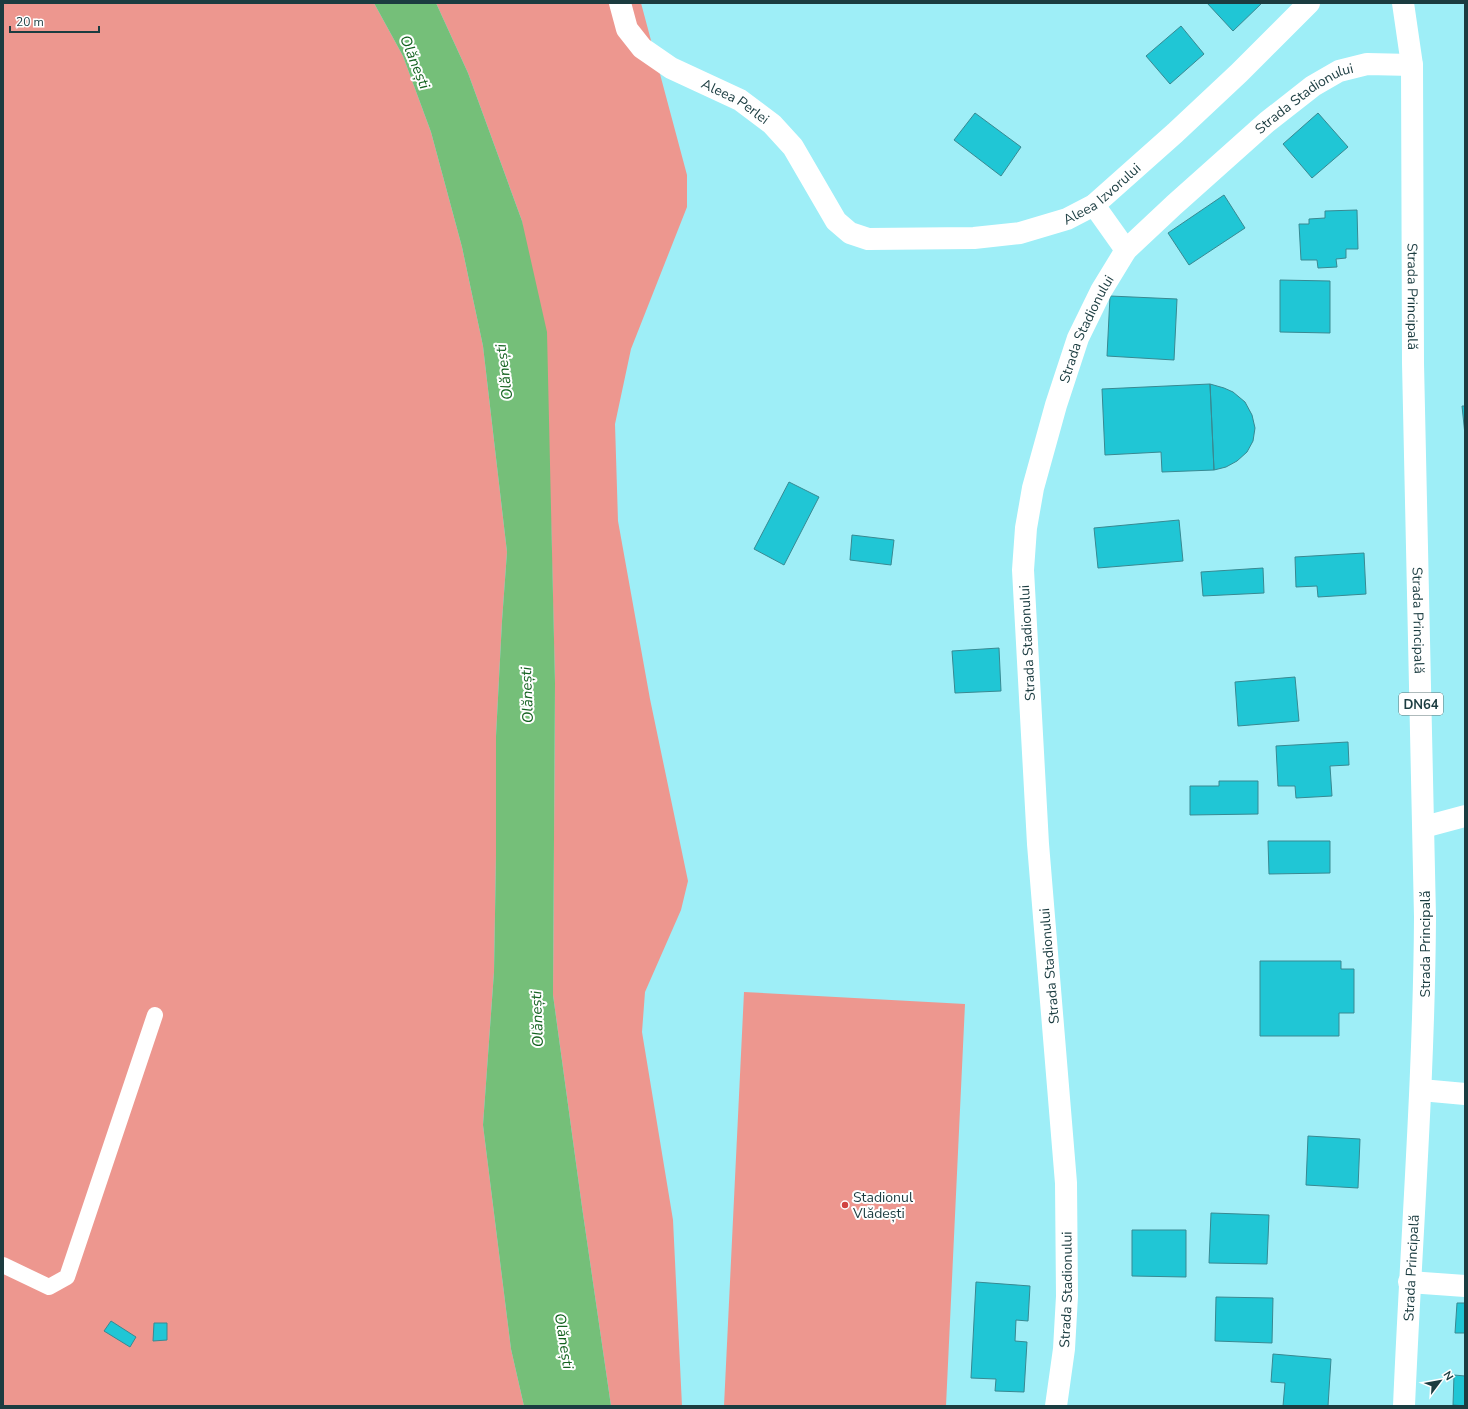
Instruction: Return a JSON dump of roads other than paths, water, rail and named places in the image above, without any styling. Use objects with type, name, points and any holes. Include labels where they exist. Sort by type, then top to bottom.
[{"type":"street","name":"Aleea Perlei","points":[[620,3],[627,29],[642,48],[671,68],[740,100],[772,124],[793,147],[836,221]]},
{"type":"street","name":"Aleea Izvorului","points":[[836,221],[850,233],[868,239],[974,238],[1020,233],[1067,219],[1094,205],[1187,122],[1309,3]]},
{"type":"street","name":"Strada Principală","points":[[1403,3],[1412,64],[1413,363],[1426,917],[1425,996],[1421,1090],[1404,1406]]},
{"type":"street","name":"Strada Stadionului","points":[[1056,1406],[1064,1349],[1067,1296],[1066,1183],[1038,844],[1023,570],[1026,528],[1033,488],[1056,405],[1078,338],[1100,291],[1126,250],[1174,205],[1262,128],[1313,86],[1339,71],[1367,64],[1412,64]]},
{"type":"street","points":[[1094,205],[1126,250]]},
{"type":"street","points":[[1424,827],[1465,816]]},
{"type":"street","points":[[1421,1090],[1465,1094]]},
{"type":"street","points":[[1410,1282],[1465,1286]]},
{"type":"lane","points":[[3,1265],[49,1287],[66,1277],[155,1015]]},
{"type":"water","name":"Olănești","points":[[374,3],[436,3],[468,73],[522,221],[547,332],[555,683],[553,995],[611,1406],[524,1406],[511,1349],[483,1125],[494,972],[496,736],[507,552],[483,346],[462,247],[431,132],[403,56]]},
{"type":"place","name":"Stadionul Vlădești","points":[[845,1205]]}]
